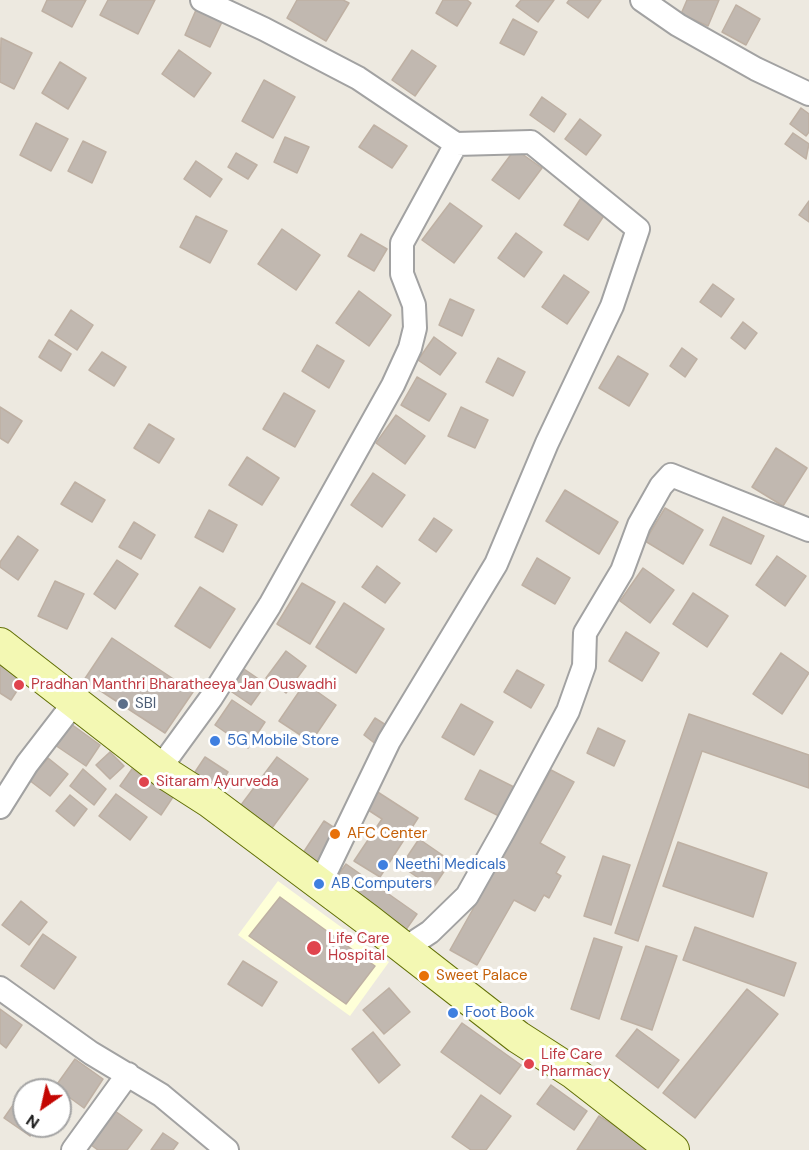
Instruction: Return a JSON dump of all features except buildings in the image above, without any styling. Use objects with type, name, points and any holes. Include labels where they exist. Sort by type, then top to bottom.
[{"type":"main road","points":[[0,644],[160,768],[320,884],[518,1037],[574,1073],[673,1150]]},
{"type":"street","points":[[202,0],[358,78],[456,144],[531,142],[638,229],[612,306],[547,443],[496,564],[388,741],[320,884]]},
{"type":"street","points":[[642,0],[678,25],[809,94]]},
{"type":"street","points":[[160,768],[211,698],[270,605],[393,385],[410,348],[415,328],[414,305],[402,274],[402,243],[456,144]]},
{"type":"street","points":[[405,949],[430,932],[467,896],[503,832],[568,711],[584,666],[585,633],[622,571],[639,525],[661,486],[671,475],[809,530]]},
{"type":"street","points":[[0,807],[27,764],[74,703]]},
{"type":"street","points":[[0,988],[91,1053],[161,1095],[227,1150]]},
{"type":"street","points":[[73,1150],[128,1074]]},
{"type":"shaded area","name":"Life Care Hospital","points":[[278,881],[389,962],[350,1016],[238,935]]},
{"type":"place","name":"Pradhan Manthri Bharatheeya Jan Ouswadhi","points":[[19,685]]},
{"type":"place","name":"SBI","points":[[123,704]]},
{"type":"place","name":"5G Mobile Store","points":[[215,741]]},
{"type":"place","name":"Sitaram Ayurveda","points":[[144,782]]},
{"type":"place","name":"AFC Center","points":[[335,834]]},
{"type":"place","name":"Neethi Medicals","points":[[383,865]]},
{"type":"place","name":"AB Computers","points":[[319,884]]},
{"type":"place","name":"Life Care Hospital","points":[[314,948]]},
{"type":"place","name":"Sweet Palace","points":[[424,976]]},
{"type":"place","name":"Foot Book","points":[[453,1013]]},
{"type":"place","name":"Life Care Pharmacy","points":[[529,1064]]}]
